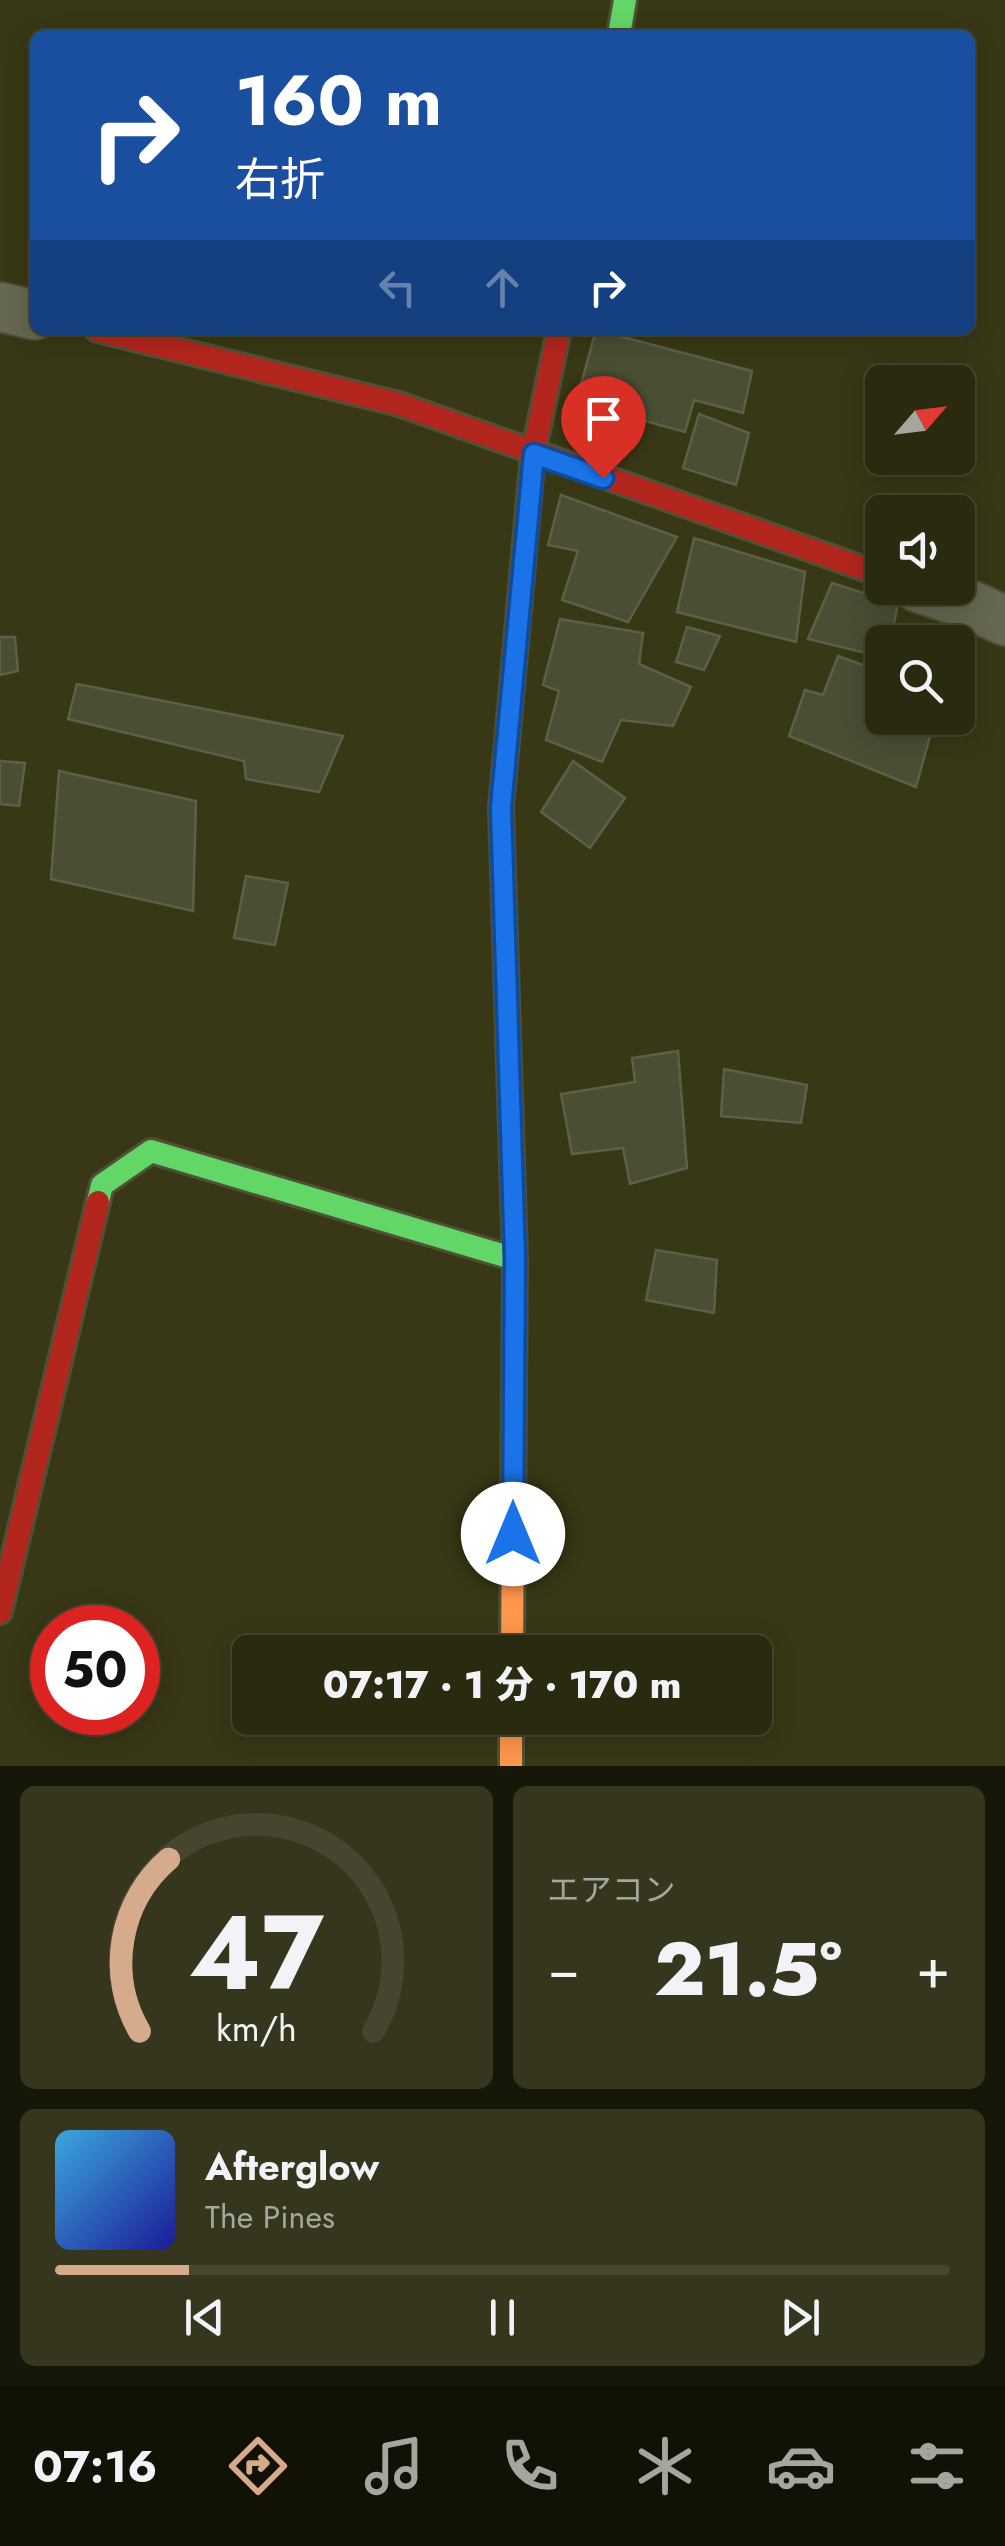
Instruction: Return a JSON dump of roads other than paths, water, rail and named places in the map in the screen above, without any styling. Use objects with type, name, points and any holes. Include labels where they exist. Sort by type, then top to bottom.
[{"type":"street","points":[[620,30],[625,0]]},
{"type":"street","points":[[0,307],[30,314]]},
{"type":"street","points":[[117,335],[399,404],[865,569]]},
{"type":"street","points":[[512,1635],[515,1259],[501,807],[534,454],[558,335]]},
{"type":"street","points":[[962,605],[1005,622]]},
{"type":"street","points":[[0,1612],[102,1185],[151,1152],[515,1259]]},
{"type":"street","points":[[511,1735],[511,1766]]}]
